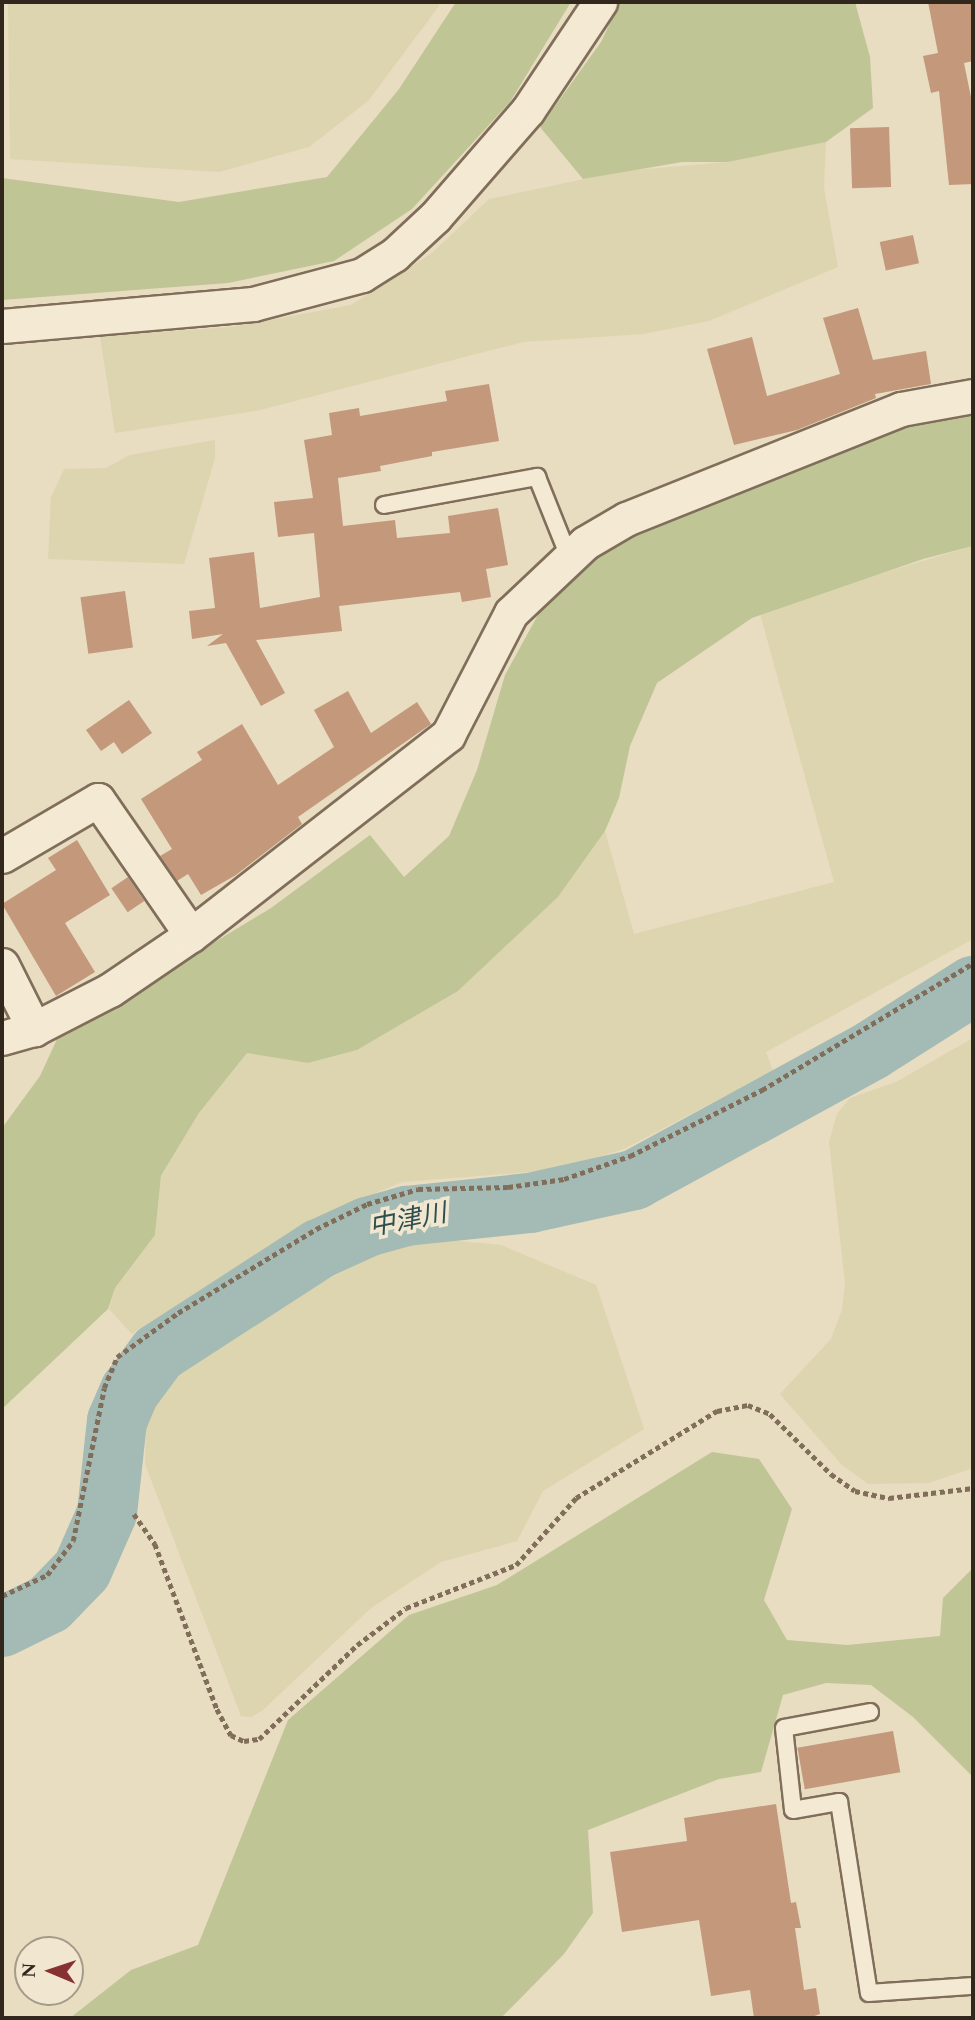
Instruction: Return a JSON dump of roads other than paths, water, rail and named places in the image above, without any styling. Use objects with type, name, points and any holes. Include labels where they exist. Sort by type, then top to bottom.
[{"type":"street","points":[[2,326],[253,304],[362,275],[394,255],[435,217],[528,110],[600,2]]},
{"type":"street","points":[[2,1038],[34,1029],[110,990],[191,935],[448,735],[512,613],[569,557],[626,519],[901,409],[973,397]]},
{"type":"street","points":[[2,856],[98,800],[191,935]]},
{"type":"street","points":[[2,965],[34,1029]]},
{"type":"lane","points":[[384,505],[537,477],[569,557]]},
{"type":"lane","points":[[870,1712],[784,1728],[793,1810],[839,1802],[869,1993],[973,1986]]},
{"type":"waterway","name":"中津川","points":[[2,1627],[49,1604],[82,1570],[107,1513],[117,1421],[130,1391],[158,1353],[319,1249],[367,1227],[406,1216],[530,1203],[634,1180],[872,1050],[973,986]]}]
